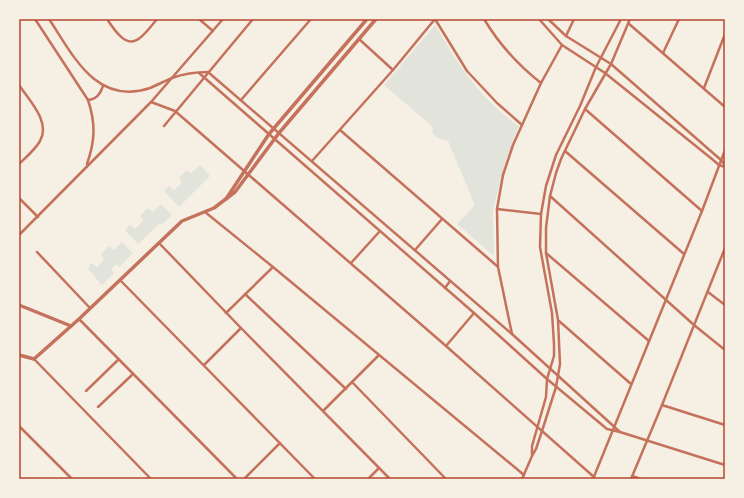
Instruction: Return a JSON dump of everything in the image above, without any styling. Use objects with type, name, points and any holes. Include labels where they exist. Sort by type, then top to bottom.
[{"type":"street","points":[[35,19],[88,100],[93,114],[93,147],[86,167]]},
{"type":"street","points":[[48,19],[79,64],[95,81],[103,86],[130,92],[150,88],[173,77],[198,72],[208,72],[512,334],[620,432]]},
{"type":"street","points":[[107,19],[122,39],[128,42],[133,42],[144,35],[157,19]]},
{"type":"street","points":[[199,19],[213,31]]},
{"type":"street","points":[[19,235],[151,102],[223,19]]},
{"type":"street","points":[[164,126],[253,19]]},
{"type":"street","points":[[241,100],[311,19]]},
{"type":"street","points":[[225,201],[269,134],[367,19]]},
{"type":"street","points":[[34,359],[72,326],[182,221],[214,208],[235,192],[274,139],[376,19]]},
{"type":"street","points":[[312,161],[393,70],[435,19],[467,71],[497,103],[522,125]]},
{"type":"street","points":[[484,19],[491,32],[512,56],[541,83]]},
{"type":"street","points":[[539,19],[562,45],[605,73],[719,165],[725,166]]},
{"type":"street","points":[[548,19],[566,36],[611,64],[721,160],[725,166]]},
{"type":"street","points":[[566,36],[574,19]]},
{"type":"street","points":[[532,456],[532,446],[546,397],[547,379],[554,356],[554,324],[540,247],[541,214],[550,170],[563,139],[580,106],[596,67],[621,19]]},
{"type":"street","points":[[522,479],[536,449],[558,377],[560,345],[558,320],[546,253],[546,228],[550,196],[556,173],[565,151],[585,109],[611,64],[630,19]]},
{"type":"street","points":[[663,53],[679,19]]},
{"type":"street","points":[[628,23],[725,107]]},
{"type":"street","points":[[704,88],[725,34]]},
{"type":"street","points":[[358,39],[393,70]]},
{"type":"street","points":[[512,334],[498,267],[497,209],[503,174],[522,125],[541,83],[562,45]]},
{"type":"street","points":[[198,72],[380,230],[556,387],[606,429],[725,465]]},
{"type":"street","points":[[19,86],[40,116],[44,131],[37,145],[19,164]]},
{"type":"street","points":[[88,100],[98,96],[103,86]]},
{"type":"street","points":[[151,102],[175,111],[446,346],[593,478],[702,211],[725,150]]},
{"type":"street","points":[[585,109],[702,211]]},
{"type":"street","points":[[340,130],[498,267]]},
{"type":"street","points":[[565,151],[684,254]]},
{"type":"street","points":[[550,196],[694,325],[725,350]]},
{"type":"street","points":[[19,198],[38,217]]},
{"type":"street","points":[[497,209],[541,214]]},
{"type":"street","points":[[205,212],[524,475]]},
{"type":"street","points":[[415,250],[442,219]]},
{"type":"street","points":[[351,264],[380,230]]},
{"type":"street","points":[[159,242],[226,313],[390,479]]},
{"type":"street","points":[[641,479],[632,478],[725,248]]},
{"type":"street","points":[[37,252],[90,308]]},
{"type":"street","points":[[546,253],[649,341]]},
{"type":"street","points":[[721,257],[725,261]]},
{"type":"street","points":[[226,313],[273,267]]},
{"type":"street","points":[[120,280],[315,479]]},
{"type":"street","points":[[445,288],[450,282]]},
{"type":"street","points":[[708,292],[725,305]]},
{"type":"street","points":[[246,294],[346,389]]},
{"type":"street","points":[[19,305],[72,326]]},
{"type":"street","points":[[446,346],[474,313]]},
{"type":"street","points":[[79,319],[237,479]]},
{"type":"street","points":[[558,320],[631,384]]},
{"type":"street","points":[[204,365],[241,328]]},
{"type":"street","points":[[19,355],[34,359],[151,479]]},
{"type":"street","points":[[324,411],[379,355]]},
{"type":"street","points":[[86,391],[119,359]]},
{"type":"street","points":[[98,406],[133,374]]},
{"type":"street","points":[[352,382],[446,479]]},
{"type":"street","points":[[662,405],[725,425]]},
{"type":"street","points":[[19,426],[72,479]]},
{"type":"street","points":[[244,479],[280,443]]},
{"type":"street","points":[[368,479],[379,468]]},
{"type":"shaded area","points":[[435,25],[452,54],[471,80],[493,105],[519,126],[506,159],[493,211],[494,256],[457,224],[475,205],[448,141],[435,136],[432,132],[433,127],[384,85]]},
{"type":"shaded area","points":[[200,165],[210,176],[179,207],[164,191],[169,186],[174,190],[182,183],[179,178],[187,170],[191,173]]},
{"type":"shaded area","points":[[161,204],[172,215],[161,225],[159,224],[138,244],[125,230],[130,225],[135,229],[143,221],[140,216],[148,208],[153,212]]},
{"type":"shaded area","points":[[122,242],[133,253],[119,267],[117,264],[111,269],[114,273],[102,285],[88,269],[91,263],[97,267],[104,260],[101,254],[109,246],[114,250]]}]
